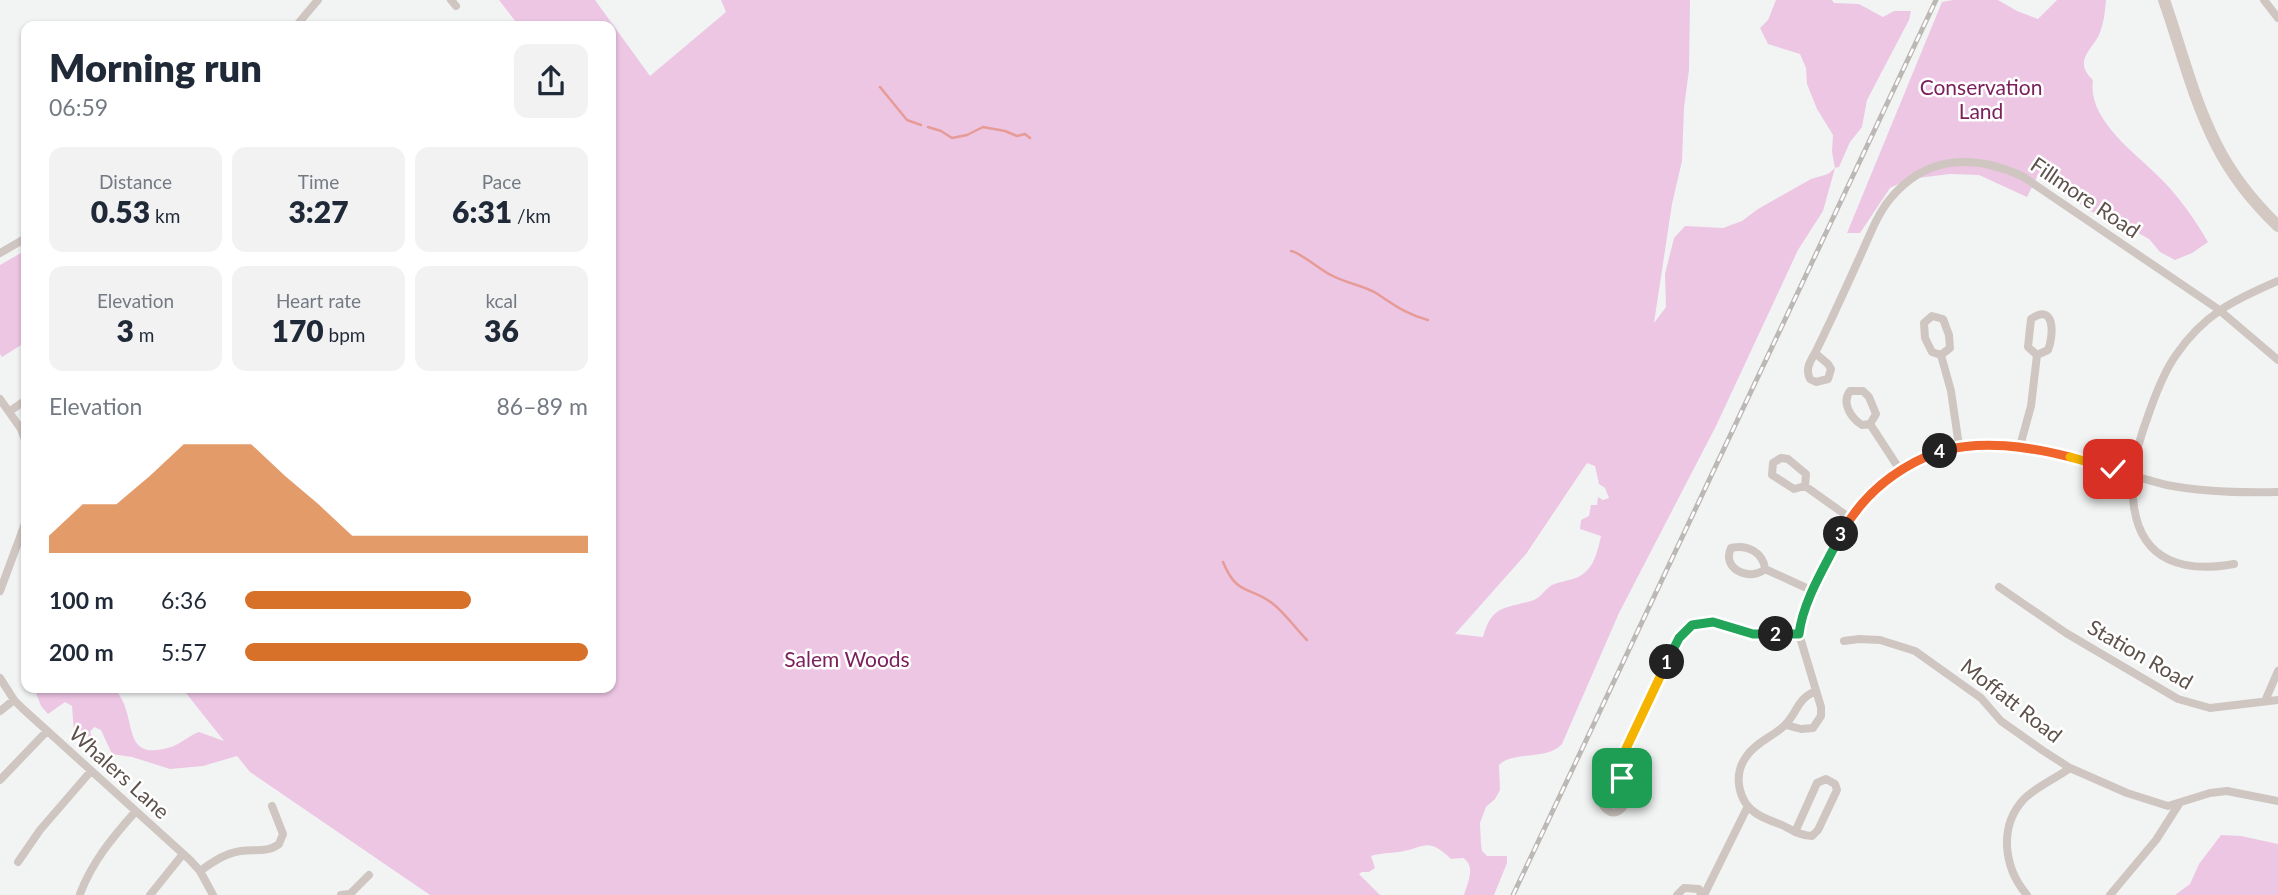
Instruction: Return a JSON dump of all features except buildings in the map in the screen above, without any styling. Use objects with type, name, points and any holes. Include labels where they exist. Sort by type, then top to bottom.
[{"type":"main road","points":[[2164,0],[2196,96],[2216,144],[2245,189],[2278,226]]},
{"type":"street","points":[[300,21],[318,0]]},
{"type":"street","points":[[2264,0],[2278,18]]},
{"type":"street","name":"Fillmore Road","points":[[1815,354],[1890,200],[1920,174],[1956,162],[1983,162],[2022,176],[2218,309],[2278,360]]},
{"type":"street","points":[[0,253],[21,241]]},
{"type":"street","points":[[2234,564],[2216,568],[2178,564],[2154,551],[2140,530],[2136,518],[2132,475],[2144,427],[2157,391],[2175,356],[2218,309],[2278,281]]},
{"type":"street","points":[[2040,315],[2047,316],[2052,327],[2048,349],[2038,355],[2028,347],[2028,335],[2031,319],[2040,315]]},
{"type":"street","points":[[1932,316],[1943,319],[1949,335],[1950,348],[1941,355],[1932,352],[1925,338],[1924,323],[1932,316]]},
{"type":"street","points":[[1941,355],[1951,391],[1959,446]]},
{"type":"street","points":[[2020,446],[2031,406],[2038,355]]},
{"type":"street","points":[[1850,391],[1863,391],[1869,397],[1876,414],[1870,424],[1858,423],[1846,407],[1846,396],[1850,391]]},
{"type":"street","points":[[0,399],[21,433]]},
{"type":"street","points":[[9,411],[21,403]]},
{"type":"street","points":[[1870,424],[1900,470]]},
{"type":"street","points":[[1786,725],[1801,729],[1813,728],[1818,723],[1821,707],[1799,634],[1813,591],[1850,518],[1871,494],[1900,470],[1926,456],[1959,446],[2020,446],[2066,456],[2166,485],[2203,491],[2278,492]]},
{"type":"street","points":[[1782,458],[1788,459],[1806,474],[1805,486],[1794,489],[1776,479],[1772,475],[1773,463],[1782,458]]},
{"type":"street","points":[[1805,486],[1850,518]]},
{"type":"street","points":[[0,591],[21,544]]},
{"type":"street","points":[[1736,547],[1751,550],[1762,557],[1765,569],[1760,573],[1748,575],[1733,567],[1728,553],[1731,548],[1736,547]]},
{"type":"street","points":[[1765,569],[1813,591]]},
{"type":"street","name":"Station Road","points":[[1999,587],[2066,633],[2178,699],[2210,708],[2278,700]]},
{"type":"street","points":[[1614,774],[1628,783],[1631,791],[1625,806],[1616,813],[1605,809],[1602,804],[1605,790],[1673,648],[1684,631],[1692,625],[1713,622],[1753,634],[1799,634]]},
{"type":"street","name":"Moffatt Road","points":[[1844,641],[1880,640],[1915,651],[1981,698],[2001,721],[2070,768],[2158,804],[2179,804],[2210,793],[2227,791],[2278,801]]},
{"type":"street","points":[[2265,701],[2278,671]]},
{"type":"street","name":"Whalers Lane","points":[[0,678],[14,700],[200,871],[213,895]]},
{"type":"street","points":[[1795,832],[1817,782],[1830,780],[1835,784],[1837,790],[1818,830],[1812,836],[1803,836],[1756,813],[1748,806],[1738,782],[1742,764],[1752,749],[1786,725],[1805,696],[1816,691]]},
{"type":"street","points":[[0,711],[14,700]]},
{"type":"street","points":[[0,780],[47,731]]},
{"type":"street","points":[[2027,895],[2011,871],[2007,844],[2010,820],[2025,799],[2070,768]]},
{"type":"street","points":[[18,862],[40,830],[91,771]]},
{"type":"street","points":[[2110,895],[2156,840],[2179,804]]},
{"type":"street","points":[[200,871],[229,853],[266,850],[279,844],[283,834],[272,806]]},
{"type":"street","points":[[1677,895],[1684,888],[1692,887],[1699,889],[1703,895],[1748,806]]},
{"type":"street","points":[[80,894],[96,860],[135,812]]},
{"type":"street","points":[[150,895],[183,854]]},
{"type":"street","points":[[341,895],[350,894],[369,875]]},
{"type":"green space","points":[[499,0],[595,0],[610,21],[515,21]]},
{"type":"green space","name":"Salem Woods","points":[[721,0],[1690,0],[1689,70],[1682,161],[1672,204],[1654,323],[1666,307],[1665,274],[1674,238],[1685,226],[1723,228],[1742,221],[1758,209],[1835,168],[1823,211],[1798,250],[1716,426],[1619,613],[1562,744],[1549,752],[1513,758],[1499,765],[1500,790],[1486,807],[1480,823],[1482,851],[1487,856],[1507,856],[1507,863],[1494,895],[1464,895],[1470,875],[1467,861],[1463,858],[1451,859],[1436,848],[1426,845],[1371,856],[1375,868],[1359,874],[1380,895],[430,895],[250,772],[237,756],[203,766],[170,769],[132,757],[112,754],[101,730],[94,727],[90,732],[95,750],[88,751],[74,733],[72,706],[65,702],[48,714],[36,693],[117,693],[126,710],[132,734],[144,749],[156,750],[174,746],[199,732],[224,741],[186,693],[616,693],[616,29],[650,76],[726,12]],"holes":[[[1587,463],[1595,466],[1599,484],[1605,488],[1609,498],[1603,500],[1598,497],[1597,505],[1591,505],[1589,516],[1581,520],[1580,529],[1601,536],[1590,568],[1580,576],[1552,585],[1534,600],[1500,610],[1490,619],[1483,637],[1455,634],[1526,554]]]},
{"type":"green space","points":[[1776,0],[1832,0],[1834,3],[1859,4],[1883,17],[1894,11],[1911,11],[1909,20],[1867,100],[1862,127],[1850,142],[1839,167],[1835,168],[1833,135],[1817,109],[1807,84],[1806,68],[1800,54],[1768,44],[1760,28],[1768,20]]},
{"type":"green space","name":"Conservation Land","points":[[1998,0],[2038,19],[2057,0],[2106,0],[2101,31],[2084,62],[2087,73],[2093,80],[2097,108],[2114,134],[2179,199],[2208,242],[2175,260],[2160,252],[2149,239],[2117,221],[2087,210],[2061,188],[2038,175],[2027,197],[1979,175],[1950,174],[1909,179],[1890,188],[1860,233],[1847,233],[1942,2]]},
{"type":"green space","points":[[21,253],[21,345],[2,357],[0,354],[0,265]]},
{"type":"green space","points":[[2221,835],[2241,836],[2278,844],[2278,895],[2175,895],[2190,884],[2199,864]]},
{"type":"waterway","points":[[880,87],[907,120],[921,125]]},
{"type":"waterway","points":[[928,127],[952,138],[967,135],[983,127],[1017,136],[1025,134],[1030,138]]},
{"type":"waterway","points":[[1291,251],[1336,278],[1371,290],[1407,312],[1428,320]]},
{"type":"waterway","points":[[1223,562],[1233,580],[1244,589],[1272,603],[1307,640]]},
{"type":"railway","points":[[1513,895],[1936,0]]},
{"type":"route","points":[[1622,778],[1614,774],[1671,652],[1684,631],[1692,625],[1706,621],[1753,634],[1799,634],[1813,591],[1850,518],[1871,494],[1900,470],[1940,451],[1978,444],[2020,446],[2113,469]]}]
